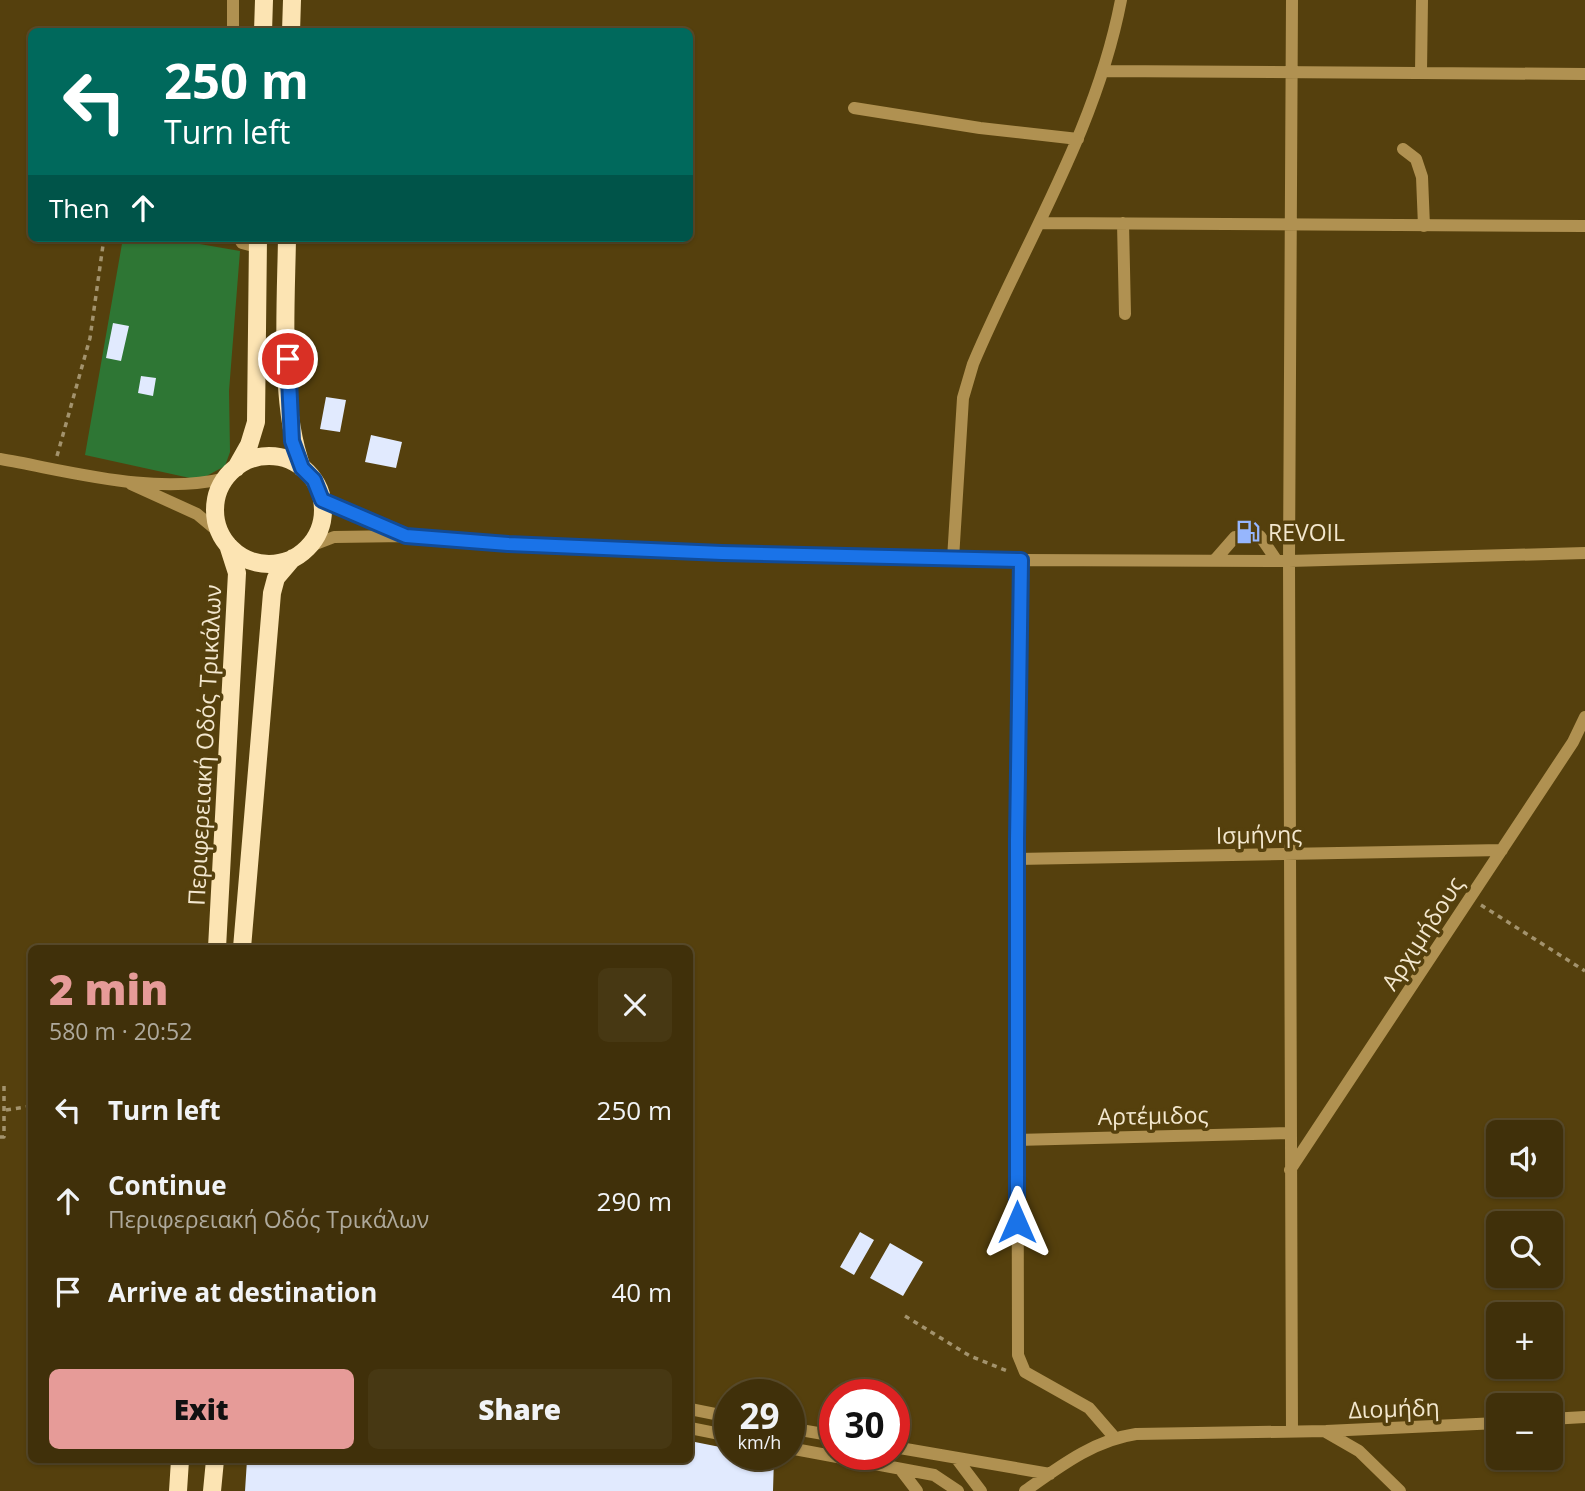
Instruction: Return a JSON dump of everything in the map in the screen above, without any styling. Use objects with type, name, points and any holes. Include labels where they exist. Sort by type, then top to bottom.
[{"type":"main road","points":[[263,28],[264,0]]},
{"type":"main road","points":[[291,28],[292,0]]},
{"type":"main road","points":[[288,242],[286,331],[292,441],[302,468]]},
{"type":"main road","points":[[258,243],[256,422],[249,445],[215,505],[224,539],[240,555],[253,562],[268,564],[300,552]]},
{"type":"main road","points":[[231,473],[248,460],[263,456],[277,457],[302,468],[314,480],[322,500],[322,522],[276,578],[272,593],[242,945]]},
{"type":"main road","name":"Περιφερειακή Οδός Τρικάλων","points":[[217,945],[237,573],[224,539]]},
{"type":"main road","points":[[178,1491],[180,1463]]},
{"type":"main road","points":[[212,1491],[215,1463]]},
{"type":"street","points":[[233,0],[233,28]]},
{"type":"street","points":[[953,559],[963,398],[973,364],[1077,139],[1103,71],[1121,0]]},
{"type":"street","points":[[1292,0],[1291,225],[1283,561],[1290,854],[1292,1432]]},
{"type":"street","points":[[1421,72],[1422,0]]},
{"type":"street","points":[[1103,71],[1585,74]]},
{"type":"street","points":[[854,108],[980,128],[1077,139]]},
{"type":"street","points":[[1403,149],[1416,159],[1422,177],[1424,226]]},
{"type":"street","points":[[1040,223],[1585,226]]},
{"type":"street","points":[[1124,223],[1125,314]]},
{"type":"street","points":[[0,459],[125,481],[205,483],[231,473]]},
{"type":"street","points":[[125,481],[197,513],[224,539]]},
{"type":"street","points":[[322,500],[406,536]]},
{"type":"street","points":[[300,552],[334,537],[406,536],[508,544],[709,553],[1021,560],[1283,561],[1585,553]]},
{"type":"street","points":[[1214,561],[1235,537],[1260,536],[1283,561]]},
{"type":"street","points":[[1021,560],[1016,1337],[1018,1355],[1025,1372],[1089,1408],[1115,1438]]},
{"type":"street","name":"Αρχιμήδους","points":[[1290,1170],[1573,742],[1585,717]]},
{"type":"street","name":"Ισμήνης","points":[[1017,859],[1502,850]]},
{"type":"street","name":"Αρτέμιδος","points":[[1016,1140],[1290,1133]]},
{"type":"street","points":[[693,1410],[714,1414]]},
{"type":"street","points":[[1563,1418],[1585,1417]]},
{"type":"street","name":"Διομήδη","points":[[1025,1491],[1085,1452],[1115,1438],[1157,1433],[1326,1432],[1486,1424]]},
{"type":"street","points":[[693,1429],[714,1433]]},
{"type":"street","points":[[1326,1432],[1359,1451],[1400,1491]]},
{"type":"street","points":[[910,1450],[1050,1474]]},
{"type":"street","points":[[956,1458],[981,1491]]},
{"type":"street","points":[[901,1470],[917,1491]]},
{"type":"street","points":[[901,1470],[934,1475],[958,1491]]},
{"type":"path","points":[[54,468],[90,338],[103,242]]},
{"type":"path","points":[[1470,898],[1585,971]]},
{"type":"path","points":[[0,1137],[4,1136],[6,1110],[4,1082]]},
{"type":"path","points":[[6,1110],[28,1107]]},
{"type":"path","points":[[905,1315],[993,1368],[1005,1373],[1025,1372]]},
{"type":"green space","points":[[122,242],[188,242],[240,251],[229,391],[230,452],[225,466],[199,480],[85,455]]},
{"type":"building","points":[[113,323],[129,326],[121,361],[106,358]]},
{"type":"building","points":[[141,376],[156,378],[153,396],[138,393]]},
{"type":"building","points":[[326,397],[346,400],[340,432],[320,429]]},
{"type":"building","points":[[371,435],[402,442],[396,468],[365,462]]},
{"type":"building","points":[[860,1232],[874,1240],[854,1275],[840,1267]]},
{"type":"building","points":[[890,1243],[923,1262],[903,1296],[870,1278]]},
{"type":"building","points":[[693,1442],[714,1446],[714,1470],[774,1470],[773,1491],[245,1491],[247,1463],[693,1463]]},
{"type":"place","name":"REVOIL","points":[[1248,532]]},
{"type":"route","points":[[288,359],[292,441],[302,468],[314,480],[322,500],[341,510],[382,523],[406,536],[508,544],[722,553],[1021,560],[1017,840],[1017,1222]]}]
